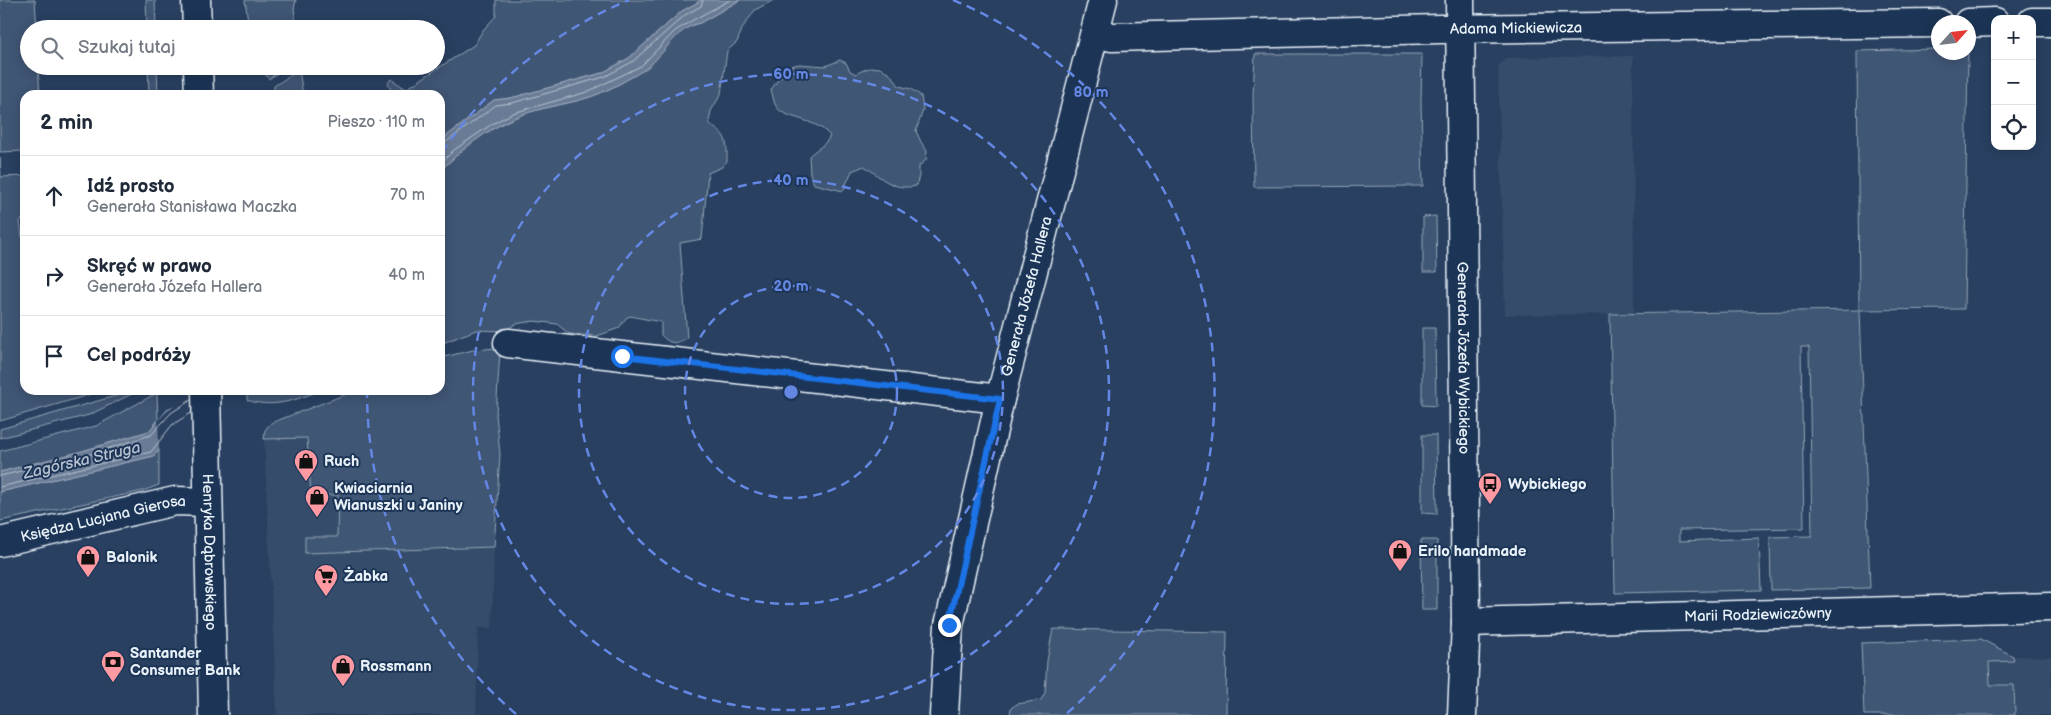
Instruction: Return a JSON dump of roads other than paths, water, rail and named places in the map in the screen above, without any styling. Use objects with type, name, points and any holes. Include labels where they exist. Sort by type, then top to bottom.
[{"type":"street","points":[[196,0],[197,20]]},
{"type":"street","name":"Generała Józefa Hallera","points":[[944,715],[949,625],[1000,399],[1103,0]]},
{"type":"street","name":"Generała Józefa Wybickiego","points":[[1460,0],[1466,622],[1462,715]]},
{"type":"street","points":[[1976,23],[1991,22]]},
{"type":"street","points":[[2036,22],[2051,22]]},
{"type":"street","name":"Adama Mickiewicza","points":[[1095,32],[1111,36],[1460,28],[1931,23]]},
{"type":"street","points":[[198,75],[199,90]]},
{"type":"street","points":[[508,343],[1000,399]]},
{"type":"street","name":"Henryka Dąbrowskiego","points":[[206,395],[213,715]]},
{"type":"street","name":"Księdza Lucjana Gierosa","points":[[0,542],[175,502],[208,502]]},
{"type":"street","name":"Marii Rodziewiczówny","points":[[1466,622],[2051,607]]},
{"type":"water","points":[[702,0],[740,0],[683,31],[649,66],[629,79],[594,96],[531,112],[504,123],[474,141],[445,166],[445,137],[494,100],[511,98],[602,73],[629,58],[682,11]]},
{"type":"water","name":"Zagórska Struga","points":[[190,395],[195,395],[175,428],[154,456],[0,492],[0,472],[79,452],[149,431],[168,409]]},
{"type":"place","name":"Ruch","points":[[306,482]]},
{"type":"place","name":"Wybickiego","points":[[1490,505]]},
{"type":"place","name":"Kwiaciarnia Wianuszki u Janiny","points":[[317,518]]},
{"type":"place","name":"Erilo handmade","points":[[1400,572]]},
{"type":"place","name":"Balonik","points":[[88,578]]},
{"type":"place","name":"Żabka","points":[[326,597]]},
{"type":"place","name":"Santander Consumer Bank","points":[[113,683]]},
{"type":"place","name":"Rossmann","points":[[343,687]]}]
